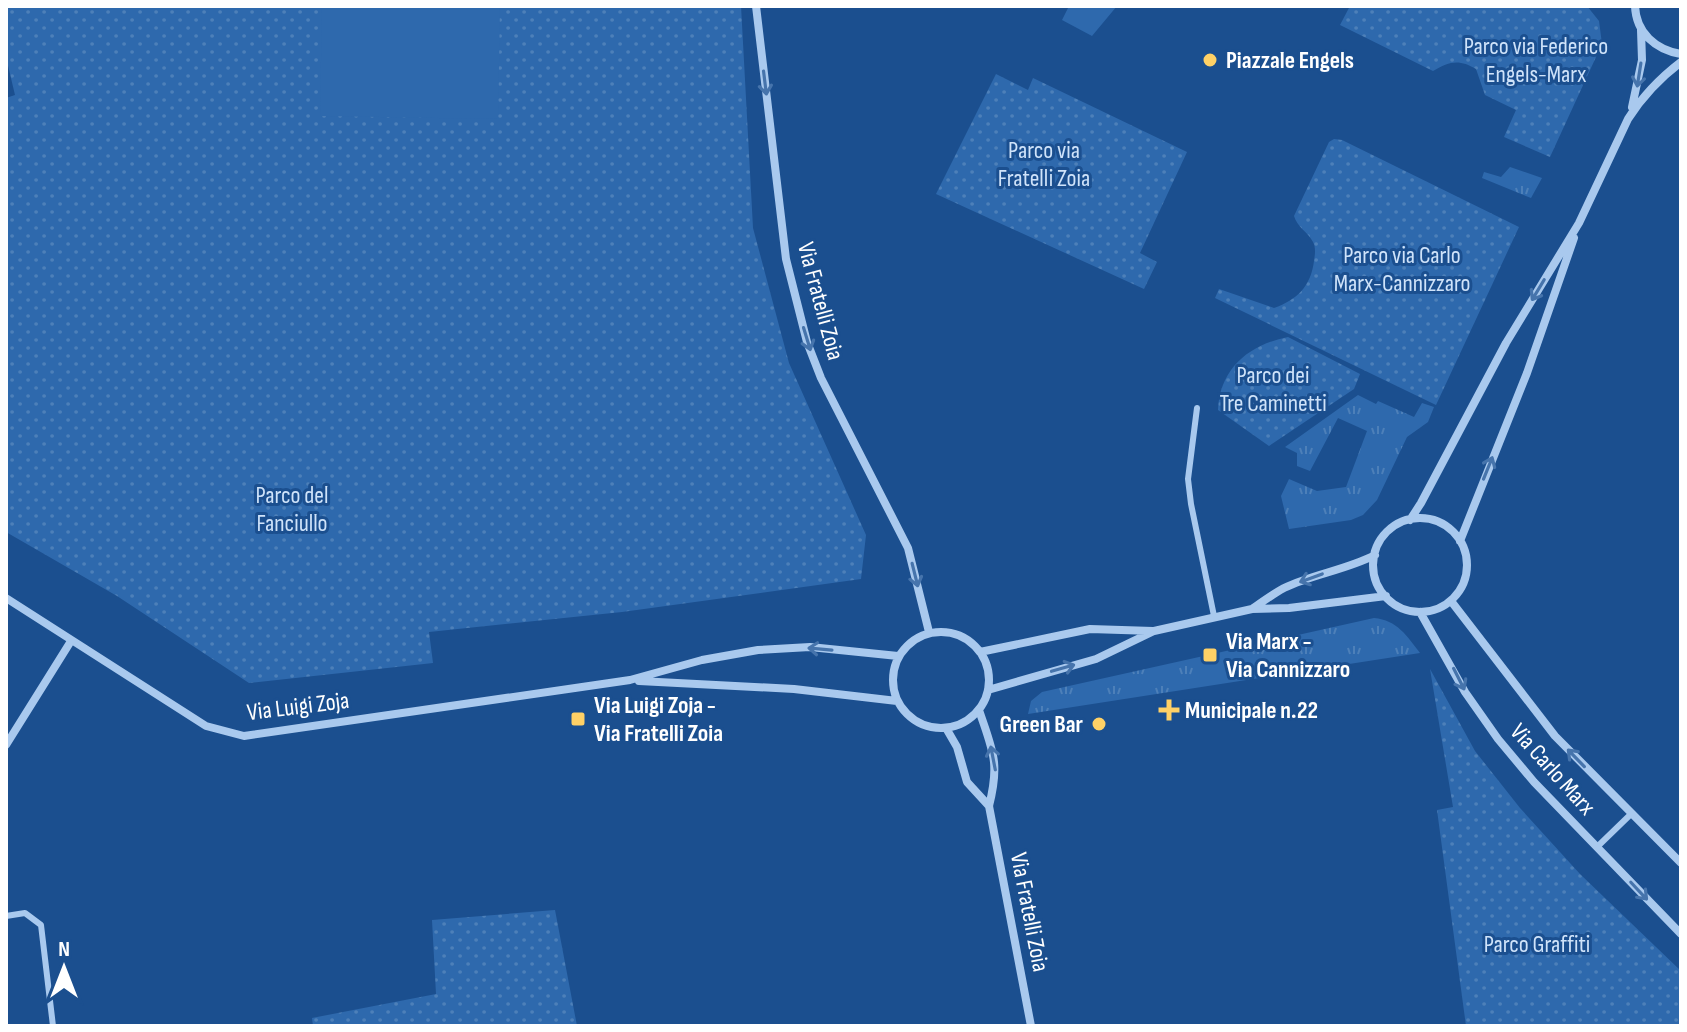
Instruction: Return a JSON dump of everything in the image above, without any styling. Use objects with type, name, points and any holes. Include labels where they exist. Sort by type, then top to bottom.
[{"type":"street","name":"Via Fratelli Zoia","points":[[756,6],[786,259],[807,342],[821,378],[908,548],[929,632]]},
{"type":"street","points":[[1628,119],[1640,79],[1641,30],[1635,6]]},
{"type":"street","points":[[1641,30],[1659,47],[1681,54]]},
{"type":"street","points":[[1410,520],[1506,343],[1579,223],[1628,119],[1661,78],[1681,62]]},
{"type":"street","points":[[1460,541],[1527,373],[1579,223]]},
{"type":"street","points":[[1430,519],[1441,523],[1460,541],[1467,559],[1466,573],[1463,585],[1451,601],[1420,612],[1404,609],[1386,596],[1375,575],[1375,555],[1387,532],[1410,520],[1430,519]]},
{"type":"street","points":[[1252,609],[1285,588],[1375,555]]},
{"type":"street","points":[[988,690],[1096,659],[1154,631],[1214,616],[1252,609],[1289,608],[1386,596]]},
{"type":"street","name":"Via Luigi Zoja","points":[[6,598],[206,726],[244,736],[630,680],[702,660],[758,650],[810,647],[898,656]]},
{"type":"street","name":"Via Carlo Marx","points":[[1451,601],[1555,736],[1681,863]]},
{"type":"street","name":"Via Carlo Marx","points":[[1420,612],[1465,692],[1498,739],[1534,782],[1681,934]]},
{"type":"street","points":[[980,652],[1090,629],[1154,631]]},
{"type":"street","points":[[929,632],[956,634],[967,639],[980,652],[988,668],[988,690],[979,710],[964,722],[946,728],[929,727],[908,716],[897,701],[892,678],[898,656],[910,641],[929,632]]},
{"type":"street","points":[[6,745],[71,641]]},
{"type":"street","name":"Via Luigi Zoja","points":[[630,680],[794,689],[897,701]]},
{"type":"street","name":"Via Fratelli Zoia","points":[[979,710],[993,752],[997,776],[989,806],[1031,1026]]},
{"type":"street","name":"Via Fratelli Zoia","points":[[946,728],[957,747],[967,782],[989,806]]},
{"type":"lane","points":[[1197,408],[1188,479],[1214,616]]},
{"type":"lane","points":[[1597,847],[1630,815]]},
{"type":"lane","points":[[6,916],[25,913],[41,925],[53,1026]]},
{"type":"green space","name":"Parco del Fanciullo","points":[[6,6],[741,6],[753,228],[789,363],[866,535],[861,579],[622,612],[429,632],[433,663],[249,683],[117,596],[6,532],[6,98],[15,95],[6,57]]},
{"type":"green space","points":[[322,6],[500,6],[498,119],[320,116]]},
{"type":"green space","points":[[1069,6],[1117,6],[1092,36],[1062,20]]},
{"type":"green space","name":"Parco via Federico Engels-Marx","points":[[1350,6],[1587,6],[1599,21],[1602,44],[1550,157],[1504,137],[1516,110],[1485,95],[1476,69],[1454,62],[1433,71],[1340,25]]},
{"type":"green space","name":"Parco via Fratelli Zoia","points":[[996,74],[1028,90],[1033,78],[1187,152],[1140,253],[1157,262],[1144,289],[936,194]]},
{"type":"green space","name":"Parco via Carlo Marx-Cannizzaro","points":[[1342,140],[1519,227],[1436,405],[1215,298],[1219,289],[1274,308],[1302,291],[1310,278],[1315,246],[1294,216],[1329,142]]},
{"type":"green space","points":[[1510,167],[1542,178],[1531,198],[1482,178],[1484,172],[1501,177]]},
{"type":"green space","name":"Parco dei Tre Caminetti","points":[[1288,337],[1360,374],[1354,389],[1269,446],[1218,410],[1220,395],[1224,382],[1239,361],[1261,346]]},
{"type":"green space","points":[[1358,395],[1414,417],[1422,403],[1434,407],[1428,422],[1407,437],[1377,500],[1363,515],[1351,520],[1289,529],[1281,496],[1289,479],[1317,491],[1346,487],[1367,431],[1338,418],[1310,471],[1297,466],[1297,453],[1285,447]]},
{"type":"green space","points":[[1374,618],[1395,625],[1420,653],[1028,714],[1031,701],[1042,692]]},
{"type":"green space","name":"Parco Graffiti","points":[[1430,669],[1475,751],[1520,808],[1580,874],[1681,971],[1681,1026],[1466,1026],[1437,810],[1453,807]]},
{"type":"green space","points":[[555,910],[577,1026],[313,1026],[312,1018],[436,994],[432,920]]},
{"type":"place","name":"Piazzale Engels","points":[[1210,60]]},
{"type":"place","name":"Via Marx - Via Cannizzaro","points":[[1210,655]]},
{"type":"place","name":"Municipale n.22","points":[[1169,710]]},
{"type":"place","name":"Via Luigi Zoja - Via Fratelli Zoia","points":[[578,719]]},
{"type":"place","name":"Green Bar","points":[[1099,724]]}]
